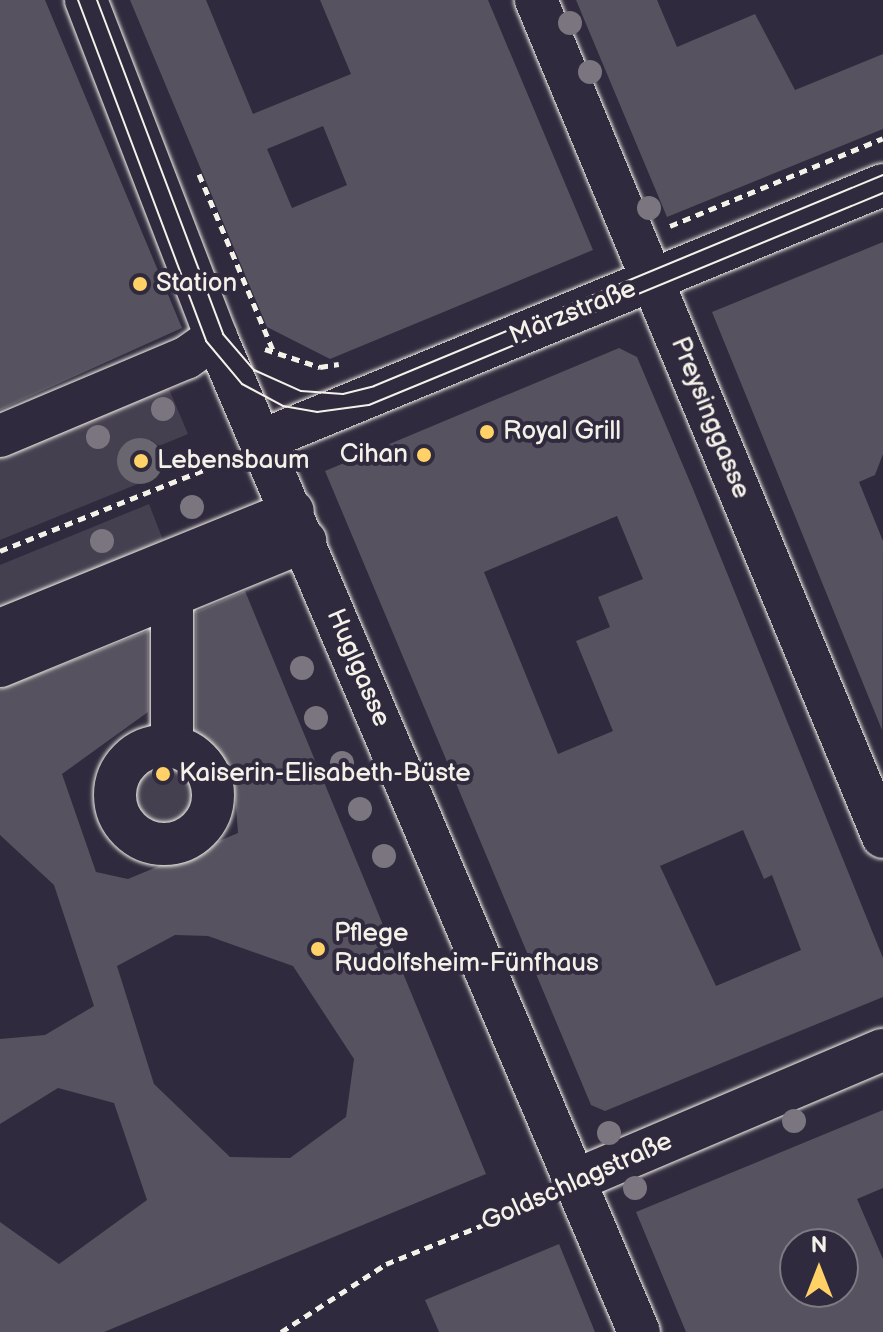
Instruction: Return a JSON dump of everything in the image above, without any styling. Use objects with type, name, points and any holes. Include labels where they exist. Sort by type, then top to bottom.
[{"type":"street","name":"Huglgasse","points":[[86,0],[216,337],[245,450],[299,526],[639,1332]]},
{"type":"street","name":"Preysinggasse","points":[[536,0],[883,837]]},
{"type":"street","name":"Märzstraße","points":[[245,450],[883,185]]},
{"type":"street","points":[[0,436],[186,358],[216,337]]},
{"type":"street","points":[[0,666],[172,595],[299,526]]},
{"type":"street","points":[[0,630],[299,526]]},
{"type":"street","points":[[172,595],[172,742]]},
{"type":"street","name":"Goldschlagstraße","points":[[576,1180],[883,1050]]},
{"type":"path","points":[[636,240],[883,138]]},
{"type":"path","points":[[259,346],[320,367],[347,362]]},
{"type":"path","points":[[0,551],[245,450]]},
{"type":"path","name":"Goldschlagstraße","points":[[281,1332],[386,1264],[537,1205],[576,1180]]},
{"type":"shaded area","points":[[166,382],[188,434],[159,446],[151,440],[140,483],[0,540],[0,450]]},
{"type":"shaded area","points":[[140,438],[149,439],[156,445],[162,452],[162,470],[156,477],[149,483],[140,484],[131,483],[124,477],[118,470],[117,461],[118,452],[124,445],[131,439]]},
{"type":"shaded area","points":[[149,504],[163,540],[0,608],[0,565]]},
{"type":"shaded area","points":[[162,756],[176,759],[189,767],[197,780],[200,794],[197,808],[189,821],[176,829],[162,832],[148,829],[135,821],[127,808],[124,794],[127,780],[135,767],[148,759]]},
{"type":"building","points":[[0,0],[45,0],[182,328],[0,410]]},
{"type":"building","points":[[130,0],[206,0],[253,114],[351,74],[320,0],[488,0],[593,250],[330,359],[267,327]],"holes":[[[323,126],[347,185],[292,208],[267,149]]]},
{"type":"building","points":[[576,0],[657,0],[677,47],[755,14],[795,90],[883,54],[883,129],[667,217]]},
{"type":"building","points":[[883,242],[883,454],[875,475],[859,482],[883,541],[882,730],[712,312]]},
{"type":"building","points":[[619,348],[637,357],[883,958],[883,997],[605,1111],[591,1105],[325,471]],"holes":[[[617,516],[643,579],[598,597],[610,627],[576,641],[613,731],[558,754],[484,572]],[[743,830],[764,879],[772,875],[801,950],[716,986],[660,866]]]},
{"type":"building","name":"Pflege Rudolfsheim-Fünfhaus","points":[[245,591],[486,1174],[104,1332],[0,1332],[0,1222],[59,1264],[147,1200],[114,1103],[58,1088],[0,1124],[0,1039],[45,1035],[94,1006],[54,885],[0,835],[0,689],[148,631],[148,712],[62,774],[96,872],[128,879],[238,833],[233,768],[196,742],[196,612]],"holes":[[[175,935],[208,936],[293,966],[354,1059],[346,1117],[290,1158],[230,1157],[154,1084],[117,966]]]},
{"type":"building","points":[[883,1110],[883,1188],[857,1199],[883,1259],[883,1332],[686,1332],[636,1212]]},
{"type":"building","points":[[559,1244],[595,1332],[439,1332],[425,1300]]},
{"type":"tram line","points":[[78,0],[206,341],[242,384],[283,406],[317,412],[369,405],[883,193]]},
{"type":"tram line","points":[[97,0],[223,334],[254,370],[301,391],[343,394],[374,386],[883,175]]},
{"type":"place","name":"Station","points":[[140,284]]},
{"type":"place","name":"Royal Grill","points":[[487,432]]},
{"type":"place","name":"Cihan","points":[[424,455]]},
{"type":"place","name":"Lebensbaum","points":[[141,461]]},
{"type":"place","name":"Kaiserin-Elisabeth-Büste","points":[[163,774]]},
{"type":"place","name":"Pflege Rudolfsheim-Fünfhaus","points":[[318,949]]}]
